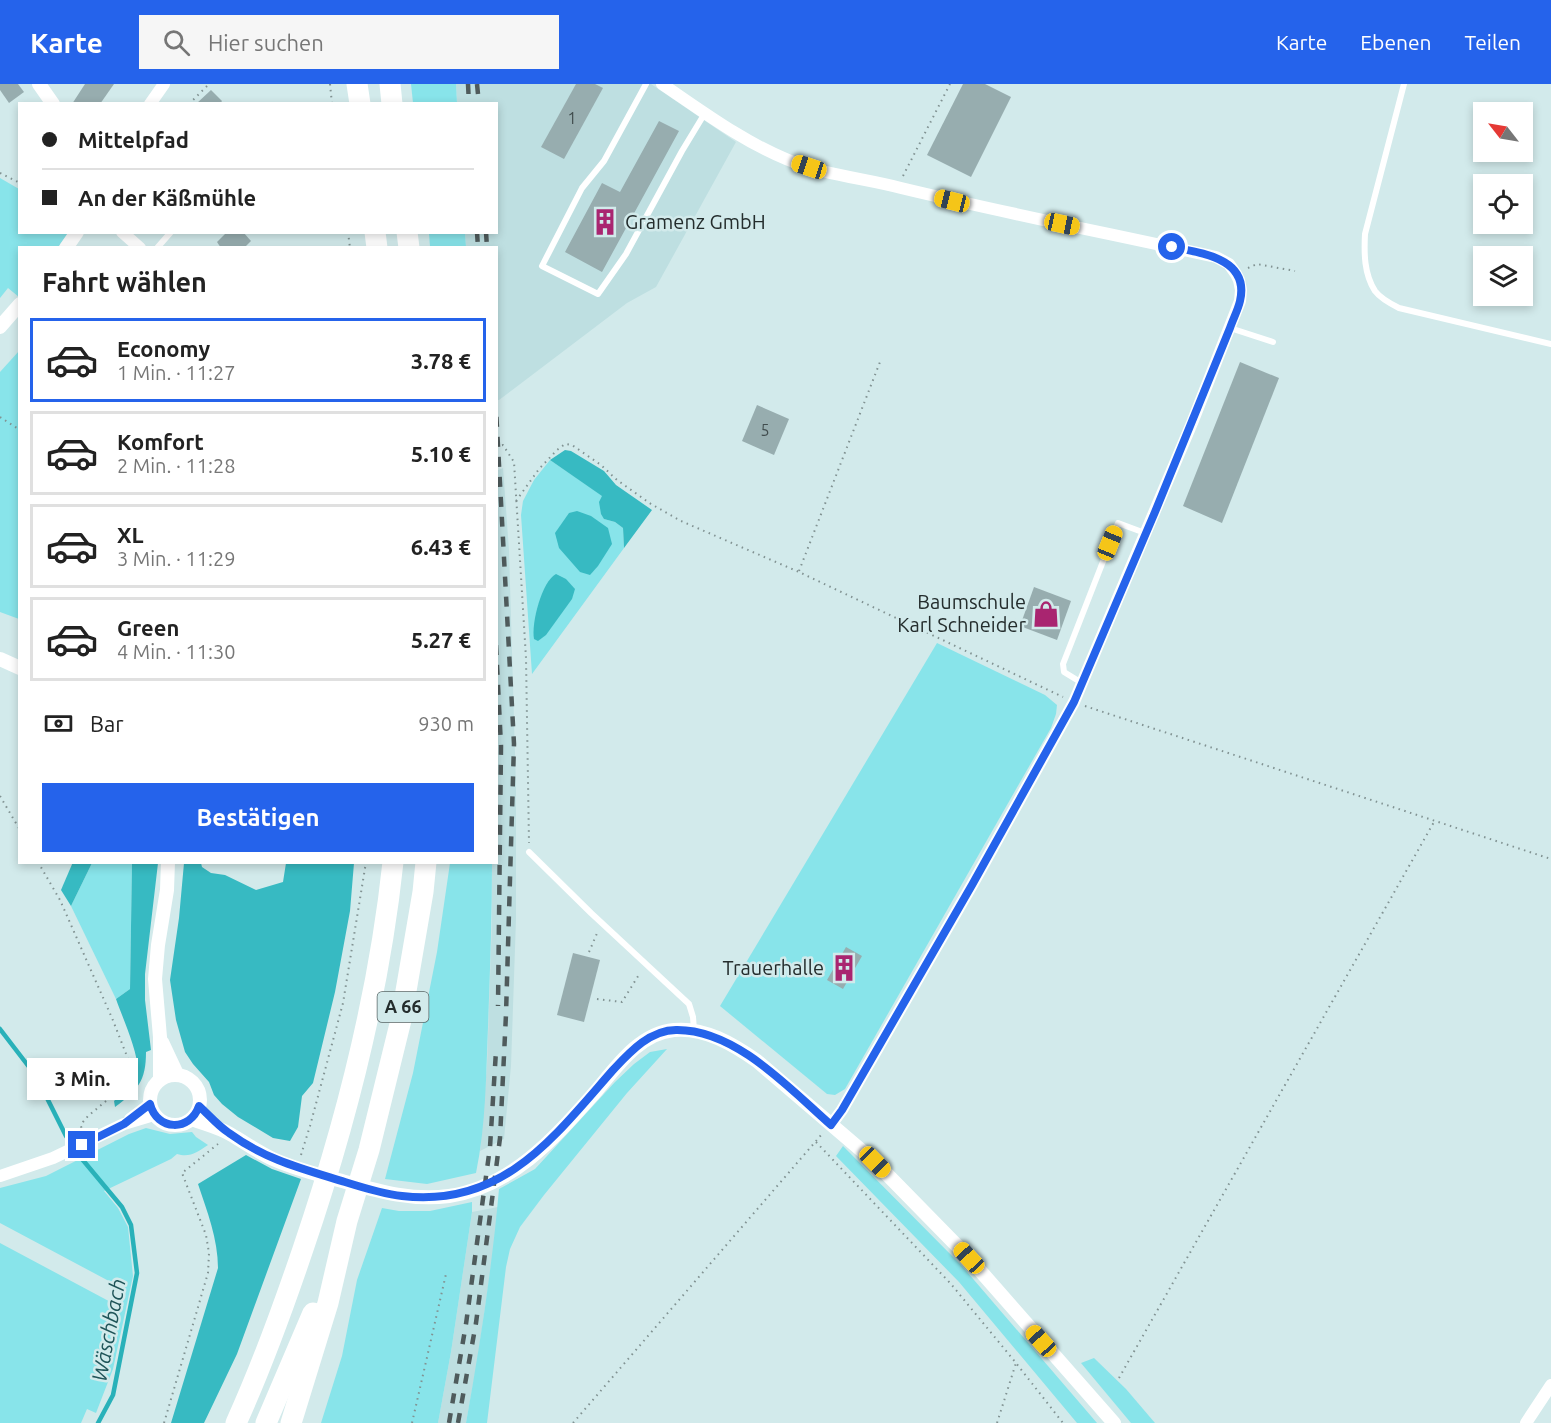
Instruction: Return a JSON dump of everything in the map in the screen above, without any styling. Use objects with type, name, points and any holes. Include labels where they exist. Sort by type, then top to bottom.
[{"type":"highway","points":[[357,84],[360,102]]},
{"type":"highway","points":[[390,84],[392,102]]},
{"type":"highway","name":"A 66","points":[[236,1423],[286,1301],[336,1146],[368,1018],[393,864]]},
{"type":"highway","name":"A 66","points":[[266,1423],[313,1312],[347,1221],[369,1150],[401,1020],[426,864]]},
{"type":"highway","points":[[291,1423],[328,1303],[347,1221]]},
{"type":"street","points":[[151,102],[164,84]]},
{"type":"street","points":[[662,84],[743,137],[786,160],[831,174],[1216,257],[1229,264],[1239,280],[1241,290],[1240,301],[1230,328],[1074,702],[972,885],[842,1110],[831,1125]]},
{"type":"street","points":[[124,234],[138,246]]},
{"type":"street","points":[[0,327],[18,306]]},
{"type":"street","points":[[0,659],[18,667]]},
{"type":"street","points":[[160,1079],[160,1037],[155,979],[167,890],[168,864]]},
{"type":"street","points":[[192,1119],[228,1133],[282,1163],[368,1189],[417,1198],[451,1196],[489,1184],[521,1166],[542,1148],[640,1044],[659,1033],[674,1030],[694,1031],[723,1041],[757,1061],[875,1162],[984,1276],[1114,1423]]},
{"type":"street","points":[[160,1037],[177,1074]]},
{"type":"street","points":[[177,1074],[189,1078],[197,1088],[200,1099],[192,1119],[175,1125],[164,1123],[152,1110],[151,1090],[160,1079],[177,1074]]},
{"type":"street","points":[[199,1106],[228,1133]]},
{"type":"street","points":[[0,1176],[68,1152],[82,1139],[124,1124],[152,1110]]},
{"type":"street","points":[[1526,1423],[1551,1385]]},
{"type":"lane","points":[[646,84],[604,161],[582,188],[542,266],[598,294],[626,254],[705,112]]},
{"type":"lane","points":[[1404,84],[1365,234],[1364,254],[1368,275],[1376,292],[1399,308],[1551,344]]},
{"type":"lane","points":[[159,246],[169,234]]},
{"type":"lane","points":[[1230,328],[1273,342]]},
{"type":"lane","points":[[1082,683],[1064,672],[1064,664],[1118,523],[1146,534]]},
{"type":"lane","points":[[529,852],[689,1004],[694,1031]]},
{"type":"path","points":[[191,102],[209,84]]},
{"type":"path","points":[[330,84],[332,102]]},
{"type":"path","points":[[897,187],[950,84]]},
{"type":"path","points":[[0,173],[18,182]]},
{"type":"path","points":[[1236,274],[1257,264],[1295,271]]},
{"type":"path","points":[[799,572],[880,362]]},
{"type":"path","points":[[0,417],[18,429]]},
{"type":"path","points":[[516,501],[539,469],[557,450],[565,444],[572,445],[651,504],[681,521],[799,572],[1074,702],[1551,859]]},
{"type":"path","points":[[498,446],[503,445],[514,462],[526,658],[529,852]]},
{"type":"path","points":[[0,796],[18,827]]},
{"type":"path","points":[[1119,1378],[1435,821]]},
{"type":"path","points":[[39,864],[60,900],[112,1017],[132,1069],[124,1086],[83,1122],[82,1139]]},
{"type":"path","points":[[300,1158],[343,1003],[366,864]]},
{"type":"path","points":[[589,952],[602,923]]},
{"type":"path","points":[[597,999],[622,1002],[646,963]]},
{"type":"path","points":[[164,1423],[208,1273],[209,1253],[206,1235],[182,1173],[228,1133]]},
{"type":"path","points":[[573,1423],[816,1142],[951,1284],[1063,1423]]},
{"type":"path","points":[[411,1423],[446,1274]]},
{"type":"path","points":[[997,1423],[1016,1363]]},
{"type":"shaded area","points":[[411,84],[456,84],[457,102],[413,102]]},
{"type":"shaded area","points":[[456,84],[651,84],[736,142],[656,287],[627,303],[499,400],[498,246],[466,246],[465,234],[498,234],[498,102],[457,102]]},
{"type":"shaded area","points":[[0,178],[18,188],[18,234],[68,234],[59,246],[18,246],[18,296],[8,288],[0,298]]},
{"type":"shaded area","points":[[429,234],[465,234],[466,246],[430,246]]},
{"type":"shaded area","points":[[18,352],[18,619],[0,612],[0,372]]},
{"type":"shaded area","points":[[565,450],[571,451],[604,471],[616,485],[652,510],[624,548],[623,528],[615,522],[604,519],[601,514],[599,502],[602,496],[550,460]]},
{"type":"shaded area","points":[[550,460],[603,496],[604,519],[615,522],[623,528],[624,548],[532,674],[521,515],[523,501],[534,480]]},
{"type":"shaded area","points":[[503,468],[509,550],[516,788],[516,919],[511,1066],[504,1139],[480,1151],[487,1065],[492,864],[498,864],[498,470]]},
{"type":"shaded area","points":[[577,511],[591,516],[608,528],[612,544],[590,575],[580,572],[559,548],[555,533],[569,513]]},
{"type":"shaded area","points":[[556,574],[566,579],[575,589],[572,599],[546,635],[538,641],[534,639],[534,623],[539,603],[546,585]]},
{"type":"shaded area","points":[[937,643],[1045,695],[1057,705],[1056,714],[1051,728],[845,1089],[835,1095],[827,1094],[720,1006]]},
{"type":"shaded area","points":[[72,864],[92,864],[71,906],[61,890]]},
{"type":"shaded area","points":[[92,864],[132,864],[130,989],[116,999],[71,906]]},
{"type":"shaded area","points":[[132,864],[158,864],[145,974],[145,1000],[151,1050],[146,1052],[146,1062],[139,1084],[115,1107],[114,1101],[133,1084],[137,1077],[137,1060],[116,999],[130,989]]},
{"type":"shaded area","points":[[184,864],[201,864],[211,873],[225,875],[256,890],[283,882],[286,864],[354,864],[350,911],[335,992],[313,1083],[302,1096],[298,1127],[290,1141],[273,1138],[238,1117],[222,1104],[214,1095],[209,1082],[185,1052],[176,1020],[170,980]]},
{"type":"shaded area","points":[[450,864],[492,864],[486,1082],[482,1137],[476,1173],[427,1184],[385,1179],[413,1073],[437,952]]},
{"type":"shaded area","points":[[667,1049],[627,1093],[520,1227],[510,1249],[506,1267],[487,1423],[466,1423],[485,1306],[499,1189],[535,1169],[634,1064],[650,1052]]},
{"type":"shaded area","points":[[146,1128],[170,1134],[192,1132],[208,1145],[190,1155],[177,1154],[104,1191],[118,1208],[128,1227],[133,1276],[113,1369],[96,1413],[87,1409],[81,1423],[0,1423],[0,1243],[118,1306],[122,1288],[0,1223],[0,1188],[46,1176],[129,1134]]},
{"type":"shaded area","points":[[843,1146],[962,1266],[1097,1423],[1077,1423],[959,1282],[836,1156]]},
{"type":"shaded area","points":[[246,1155],[272,1169],[301,1179],[237,1354],[204,1423],[171,1423],[218,1268],[214,1236],[198,1184]]},
{"type":"shaded area","points":[[472,1202],[451,1352],[438,1423],[321,1423],[342,1356],[357,1280],[382,1208],[399,1211],[430,1211]]},
{"type":"shaded area","points":[[498,1207],[477,1363],[466,1423],[438,1423],[472,1212]]},
{"type":"shaded area","points":[[1094,1358],[1126,1389],[1155,1423],[1131,1423],[1081,1363]]},
{"type":"building","points":[[0,84],[18,84],[24,92],[9,103],[0,90]]},
{"type":"building","points":[[85,84],[114,84],[101,102],[73,102]]},
{"type":"building","points":[[576,84],[595,84],[603,88],[564,159],[541,147]]},
{"type":"building","points":[[963,84],[985,84],[1011,97],[971,177],[927,155]]},
{"type":"building","points":[[211,90],[222,101],[221,102],[198,102]]},
{"type":"building","name":"Gramenz GmbH","points":[[659,121],[679,131],[602,272],[565,252],[602,183],[620,192]]},
{"type":"building","points":[[225,234],[245,234],[251,241],[246,246],[220,246],[217,242]]},
{"type":"building","points":[[1240,362],[1279,378],[1222,523],[1183,506]]},
{"type":"building","points":[[757,405],[789,419],[774,455],[742,441]]},
{"type":"building","name":"Baumschule Karl Schneider","points":[[1034,587],[1071,601],[1057,640],[1020,626]]},
{"type":"building","name":"Trauerhalle","points":[[846,947],[862,956],[843,989],[827,980]]},
{"type":"building","points":[[573,953],[600,960],[584,1022],[557,1015]]},
{"type":"waterway","name":"Wäschbach","points":[[0,1029],[36,1076],[66,1136],[122,1207],[131,1225],[137,1273],[113,1395],[98,1423]]},
{"type":"railway","points":[[468,84],[469,102]]},
{"type":"railway","points":[[477,84],[479,102]]},
{"type":"railway","points":[[477,234],[478,246]]},
{"type":"railway","points":[[486,234],[487,246]]},
{"type":"railway","points":[[458,1423],[476,1323],[500,1138],[506,1014],[514,744],[498,446]]},
{"type":"railway","points":[[498,685],[501,746],[498,1006]]},
{"type":"railway","points":[[449,1423],[466,1324],[490,1147],[496,1051]]},
{"type":"place","name":"Gramenz GmbH","points":[[605,222]]},
{"type":"place","name":"Baumschule Karl Schneider","points":[[1046,614]]},
{"type":"place","name":"Trauerhalle","points":[[844,968]]},
{"type":"route","points":[[82,1145],[124,1124],[150,1104],[154,1115],[170,1125],[181,1124],[192,1119],[199,1106],[228,1133],[282,1163],[389,1194],[417,1198],[451,1196],[489,1184],[521,1166],[542,1148],[640,1044],[659,1033],[674,1030],[694,1031],[715,1037],[737,1048],[757,1061],[831,1125],[842,1110],[972,885],[1074,702],[1230,328],[1240,301],[1241,290],[1239,280],[1229,264],[1216,257],[1172,247]]}]
